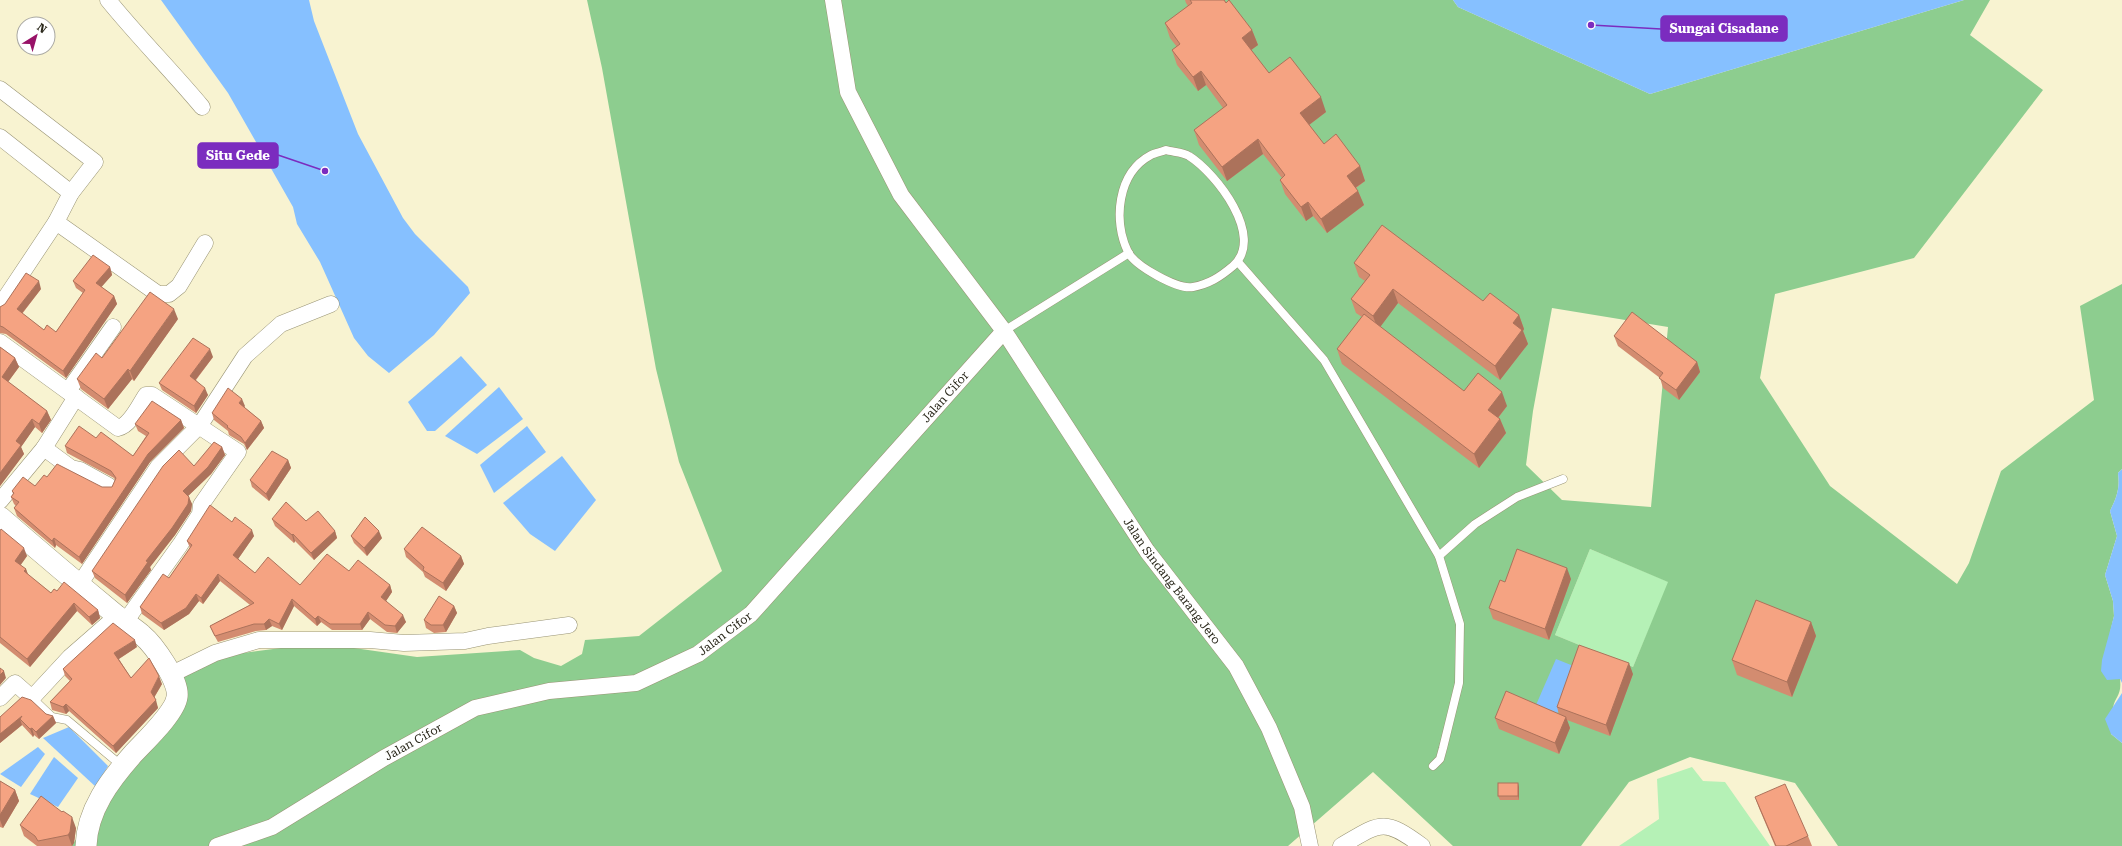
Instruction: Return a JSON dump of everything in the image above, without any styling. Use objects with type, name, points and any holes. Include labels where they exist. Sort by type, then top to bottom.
[{"type":"street","points":[[108,0],[131,28],[169,68],[202,108]]},
{"type":"street","name":"Jalan Sindang Barang Jero","points":[[833,0],[848,92],[898,188],[1004,331],[1147,551],[1236,666],[1269,728],[1302,807],[1310,846]]},
{"type":"street","points":[[0,90],[95,162],[71,192],[56,222],[0,306]]},
{"type":"street","points":[[0,137],[71,192]]},
{"type":"street","points":[[56,222],[158,294],[169,294],[179,286],[205,243]]},
{"type":"street","points":[[79,585],[158,467],[200,425],[245,356],[281,324],[332,304]]},
{"type":"street","points":[[0,501],[44,448],[72,394],[113,327]]},
{"type":"street","name":"Jalan Cifor","points":[[217,846],[272,827],[384,758],[475,708],[549,691],[636,683],[698,654],[751,614],[1004,331]]},
{"type":"street","points":[[0,342],[118,428],[123,427],[128,422],[146,395],[152,395],[200,425],[238,452],[201,505],[200,514],[180,545],[121,619],[70,657],[32,698],[15,683],[0,698]]},
{"type":"street","points":[[44,448],[71,468],[80,470],[108,486]]},
{"type":"street","points":[[0,518],[79,585],[143,636],[172,674],[178,697],[170,712],[114,776],[98,803],[86,831],[86,846]]},
{"type":"street","points":[[172,674],[215,652],[259,640],[370,640],[404,643],[465,641],[488,636],[569,625]]},
{"type":"street","points":[[1341,846],[1378,825],[1399,829],[1422,846]]},
{"type":"lane","points":[[1166,150],[1188,155],[1215,179],[1240,216],[1244,241],[1238,262],[1217,280],[1192,288],[1170,282],[1148,270],[1129,253],[1121,230],[1119,203],[1128,180],[1139,165],[1151,155],[1166,150]]},
{"type":"lane","name":"Jalan Cifor","points":[[1004,331],[1129,253]]},
{"type":"lane","points":[[1238,262],[1324,360],[1439,556],[1460,624],[1459,683],[1440,758],[1433,766]]},
{"type":"lane","points":[[1439,556],[1475,524],[1517,497],[1563,479]]},
{"type":"lane","points":[[32,698],[52,717],[67,720],[123,766]]},
{"type":"green space","points":[[587,0],[1453,0],[1458,7],[1650,94],[1964,0],[1990,0],[1970,35],[2043,90],[1914,258],[1775,294],[1760,378],[1830,486],[1957,584],[1969,563],[2001,471],[2094,400],[2080,306],[2122,284],[2122,469],[2118,473],[2119,483],[2110,511],[2117,536],[2105,575],[2113,601],[2114,616],[2110,633],[2113,679],[2120,679],[2120,689],[2112,711],[2111,734],[2122,743],[2122,846],[1838,846],[1795,783],[1690,757],[1629,782],[1581,846],[1453,846],[1373,772],[1288,846],[71,846],[158,734],[177,672],[235,654],[319,643],[417,657],[520,650],[534,658],[561,666],[582,654],[585,640],[639,636],[722,571],[679,462],[656,369],[602,68]],"holes":[[[1552,308],[1668,327],[1651,507],[1562,500],[1526,465],[1533,411]],[[1590,549],[1668,582],[1633,667],[1555,635]]]},
{"type":"green space","points":[[1590,549],[1669,582],[1633,667],[1555,635]]},
{"type":"green space","points":[[1692,767],[1703,781],[1725,782],[1770,846],[1619,846],[1659,819],[1657,779]]},
{"type":"water","points":[[161,0],[309,0],[314,21],[358,134],[403,218],[415,234],[468,287],[470,293],[434,335],[389,373],[368,356],[354,338],[320,262],[297,224],[293,207],[228,93]]},
{"type":"water","points":[[1453,0],[1964,0],[1650,94],[1458,7]]},
{"type":"water","points":[[461,356],[487,385],[435,431],[427,431],[408,402]]},
{"type":"water","points":[[499,387],[523,419],[477,454],[445,436]]},
{"type":"water","points":[[527,426],[546,452],[494,493],[480,465]]},
{"type":"water","points":[[562,456],[596,500],[555,551],[530,534],[503,503]]},
{"type":"water","points":[[2122,469],[2122,683],[2120,679],[2107,680],[2101,671],[2102,660],[2114,616],[2113,601],[2105,575],[2117,536],[2110,511],[2119,483],[2118,473]]},
{"type":"water","points":[[1556,659],[1576,667],[1557,714],[1536,705]]},
{"type":"water","points":[[2122,693],[2122,743],[2111,734],[2105,719]]},
{"type":"water","points":[[69,727],[108,766],[96,787],[43,738]]},
{"type":"water","points":[[38,747],[45,754],[21,787],[0,774]]},
{"type":"water","points":[[54,757],[78,778],[58,807],[30,794]]},
{"type":"building","points":[[1190,0],[1224,0],[1226,3],[1229,0],[1252,30],[1242,38],[1269,73],[1290,57],[1321,97],[1300,113],[1324,144],[1336,134],[1360,166],[1347,176],[1358,191],[1321,219],[1308,202],[1301,207],[1280,180],[1285,175],[1258,139],[1222,167],[1194,130],[1227,105],[1201,71],[1193,77],[1172,50],[1180,44],[1165,23],[1192,3]]},
{"type":"building","points":[[1382,225],[1483,301],[1490,293],[1519,315],[1513,323],[1522,330],[1495,366],[1393,289],[1373,316],[1351,299],[1370,275],[1354,263]]},
{"type":"building","points":[[93,255],[110,267],[96,283],[114,296],[63,371],[0,326],[0,307],[5,304],[26,273],[39,281],[17,309],[44,330],[47,325],[56,332],[85,290],[73,281]]},
{"type":"building","points":[[150,292],[174,309],[130,371],[128,369],[104,399],[77,379],[96,353],[102,358]]},
{"type":"building","points":[[1632,312],[1697,362],[1676,390],[1659,378],[1663,373],[1614,336]]},
{"type":"building","points":[[1364,314],[1464,391],[1478,373],[1502,392],[1488,410],[1500,419],[1474,454],[1337,349]]},
{"type":"building","points":[[193,338],[210,349],[190,376],[205,388],[194,406],[159,383]]},
{"type":"building","points":[[0,347],[15,358],[2,377],[47,411],[39,424],[32,419],[16,441],[21,445],[0,473]]},
{"type":"building","points":[[228,388],[242,399],[239,403],[261,421],[245,443],[241,437],[227,427],[228,426],[212,413]]},
{"type":"building","points":[[152,401],[181,420],[148,454],[79,557],[54,538],[52,541],[14,508],[19,502],[11,497],[14,493],[12,491],[23,477],[35,486],[44,475],[47,477],[57,464],[102,487],[112,487],[116,478],[111,471],[65,446],[79,426],[96,438],[101,432],[133,456],[149,433],[135,424]]},
{"type":"building","points":[[214,442],[222,447],[208,467],[183,491],[189,497],[188,504],[172,528],[146,561],[148,562],[125,595],[92,571],[163,466],[179,450],[194,466]]},
{"type":"building","points":[[272,451],[288,460],[266,494],[250,480]]},
{"type":"building","points":[[286,502],[306,521],[318,511],[335,531],[311,553],[293,534],[292,535],[272,519]]},
{"type":"building","points":[[210,505],[232,522],[235,517],[252,530],[233,555],[255,573],[268,557],[300,585],[327,554],[349,571],[358,560],[390,585],[381,597],[403,615],[395,626],[385,625],[368,612],[360,624],[330,624],[318,616],[315,619],[292,599],[279,624],[269,619],[264,624],[254,624],[215,636],[210,626],[254,603],[218,574],[201,598],[196,594],[186,608],[161,623],[140,607],[163,574],[169,578],[192,545],[187,541]]},
{"type":"building","points":[[365,517],[379,531],[364,548],[351,536]]},
{"type":"building","points":[[422,527],[461,556],[443,583],[423,570],[424,567],[404,549]]},
{"type":"building","points":[[1,529],[24,548],[15,561],[26,569],[24,571],[51,593],[54,589],[57,591],[64,582],[98,610],[89,617],[74,603],[27,659],[0,637]]},
{"type":"building","points":[[1517,549],[1567,568],[1545,629],[1489,608],[1500,580],[1505,582]]},
{"type":"building","points":[[439,596],[454,606],[443,625],[431,625],[424,620]]},
{"type":"building","points":[[1756,600],[1811,622],[1787,682],[1732,660]]},
{"type":"building","points":[[113,623],[135,640],[114,653],[131,678],[149,658],[159,676],[151,692],[156,700],[113,746],[66,704],[63,707],[50,702],[72,679],[63,669]]},
{"type":"building","points":[[1579,645],[1629,663],[1606,725],[1557,707]]},
{"type":"building","points":[[0,668],[4,671],[0,675]]},
{"type":"building","points":[[1506,691],[1566,717],[1555,743],[1495,718]]},
{"type":"building","points":[[22,697],[31,700],[46,714],[53,716],[36,732],[32,728],[30,729],[20,719],[22,716],[0,734],[0,717]]},
{"type":"building","points":[[0,781],[15,790],[0,815]]},
{"type":"building","points":[[1498,783],[1518,783],[1518,796],[1498,796]]},
{"type":"building","points":[[1785,784],[1808,836],[1786,846],[1776,846],[1755,797]]},
{"type":"building","points":[[41,796],[62,812],[63,811],[72,817],[70,832],[68,835],[38,841],[35,836],[20,825]]},
{"type":"place","name":"Sungai Cisadane","points":[[1591,25]]},
{"type":"place","name":"Situ Gede","points":[[325,171]]}]
